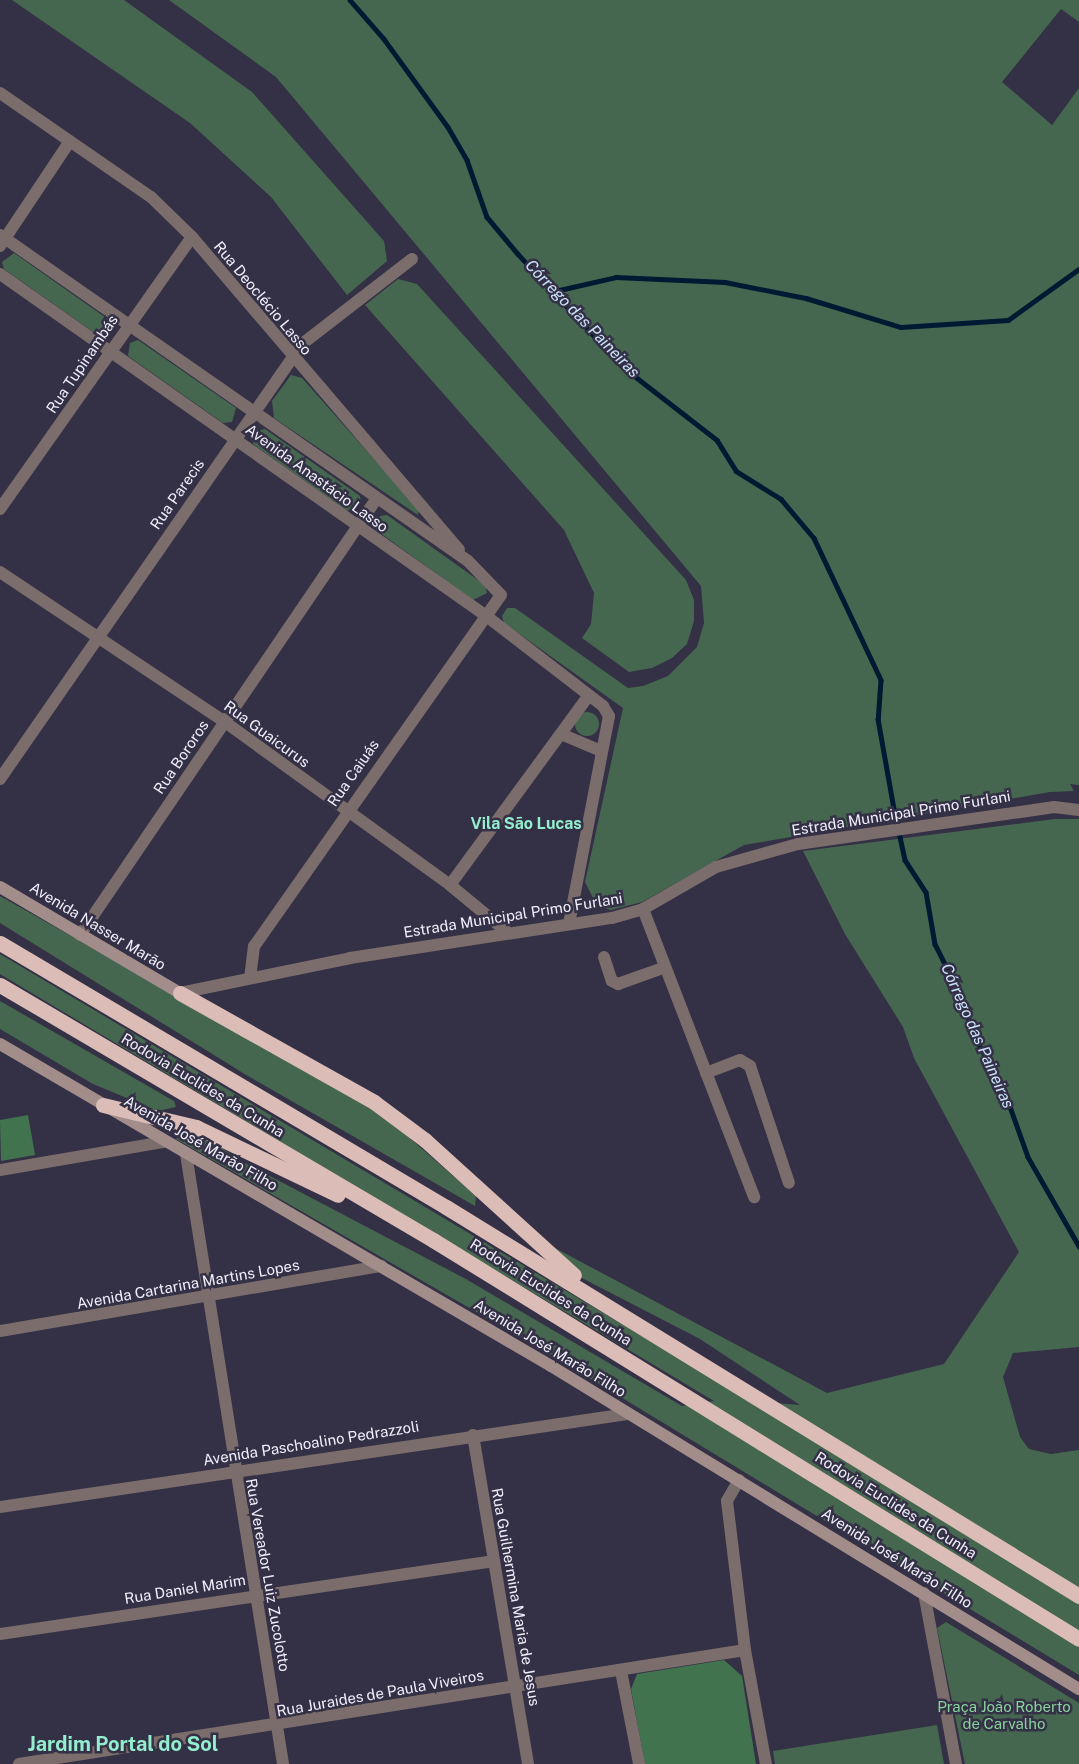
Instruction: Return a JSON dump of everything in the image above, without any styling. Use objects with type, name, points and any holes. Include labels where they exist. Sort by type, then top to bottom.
[{"type":"highway","name":"Rodovia Euclides da Cunha","points":[[0,943],[611,1307],[1079,1596]]},
{"type":"highway","name":"Rodovia Euclides da Cunha","points":[[0,985],[402,1222],[1079,1639]]},
{"type":"highway","points":[[180,993],[374,1102],[425,1140],[611,1307]]},
{"type":"highway","points":[[103,1105],[196,1127],[402,1222]]},
{"type":"main road","name":"Avenida Nasser Marão","points":[[0,887],[180,993]]},
{"type":"main road","name":"Avenida José Marão Filho","points":[[0,1044],[162,1142],[382,1266],[739,1480],[1079,1689]]},
{"type":"street","name":"Rua Deoclécio Lasso","points":[[0,93],[152,197],[192,237],[292,359],[468,561]]},
{"type":"street","points":[[2,240],[70,141]]},
{"type":"street","name":"Rua Tupinambás","points":[[0,509],[128,324],[192,237]]},
{"type":"street","name":"Avenida Anastácio Lasso","points":[[2,240],[253,410],[468,561],[501,595]]},
{"type":"street","name":"Rua Parecis","points":[[0,778],[94,639],[235,439],[253,410],[302,344],[412,259]]},
{"type":"street","name":"Avenida Anastácio Lasso","points":[[0,274],[358,528],[486,615],[589,695],[609,716],[601,751]]},
{"type":"street","name":"Rua Bororos","points":[[80,935],[377,498]]},
{"type":"street","name":"Rua Guaicurus","points":[[0,572],[94,639],[225,722],[345,812],[450,885],[507,932]]},
{"type":"street","name":"Rua Caiuás","points":[[250,977],[254,946],[345,812],[501,595]]},
{"type":"street","points":[[450,885],[589,695]]},
{"type":"street","points":[[561,734],[601,751],[568,924]]},
{"type":"street","name":"Estrada Municipal Primo Furlani","points":[[180,993],[250,977],[507,932],[568,924],[643,908],[716,867],[747,856],[881,833],[1054,807],[1079,810]]},
{"type":"street","points":[[643,908],[663,968],[754,1197]]},
{"type":"street","points":[[604,957],[612,981],[618,984],[663,968]]},
{"type":"street","points":[[706,1073],[740,1060],[750,1066],[789,1183]]},
{"type":"street","points":[[0,1170],[162,1142]]},
{"type":"street","name":"Rua Vereador Luiz Zucolotto","points":[[186,1154],[234,1471],[283,1764]]},
{"type":"street","name":"Avenida Cartarina Martins Lopes","points":[[0,1331],[207,1299],[382,1266]]},
{"type":"street","name":"Avenida Paschoalino Pedrazzoli","points":[[0,1507],[473,1435],[627,1414]]},
{"type":"street","name":"Rua Guilhermina Maria de Jesus","points":[[473,1435],[528,1764]]},
{"type":"street","points":[[739,1480],[727,1501],[745,1650],[766,1764]]},
{"type":"street","name":"Rua Daniel Marim","points":[[0,1634],[493,1561]]},
{"type":"street","points":[[924,1593],[956,1764]]},
{"type":"street","name":"Rua Juraides de Paula Viveiros","points":[[19,1764],[277,1727],[515,1686],[621,1671],[745,1650]]},
{"type":"street","points":[[621,1671],[639,1764]]},
{"type":"green space","points":[[12,0],[124,0],[252,92],[384,241],[387,261],[347,295],[271,197],[190,123]]},
{"type":"green space","points":[[169,0],[1079,0],[1079,22],[1061,9],[1002,82],[1052,125],[1079,88],[1079,785],[1070,784],[1074,791],[1050,792],[744,845],[642,902],[611,910],[597,906],[585,882],[623,708],[504,623],[502,616],[507,608],[515,608],[628,688],[643,686],[668,676],[697,647],[704,623],[701,586],[276,77]]},
{"type":"green space","points":[[14,253],[112,322],[108,335],[99,336],[4,269],[2,262]]},
{"type":"green space","points":[[398,279],[417,284],[686,580],[694,600],[694,621],[687,644],[672,658],[652,668],[629,672],[582,638],[591,624],[594,593],[564,530],[365,305]]},
{"type":"green space","points":[[138,340],[236,408],[232,422],[223,423],[128,356],[130,343]]},
{"type":"green space","points":[[291,375],[302,378],[419,510],[418,515],[274,418],[272,401]]},
{"type":"green space","points":[[265,429],[360,496],[361,503],[347,511],[253,444],[256,431]]},
{"type":"green space","points":[[387,515],[485,585],[487,593],[473,600],[376,530],[380,516]]},
{"type":"green space","points":[[587,712],[596,715],[599,724],[596,733],[587,736],[578,733],[575,724],[578,715]]},
{"type":"green space","points":[[1055,819],[1079,819],[1079,1347],[1013,1353],[1003,1377],[1020,1437],[1029,1449],[1051,1454],[1079,1450],[1079,1675],[558,1359],[176,1139],[184,1131],[199,1132],[239,1160],[464,1278],[682,1406],[714,1401],[0,974],[0,954],[751,1401],[800,1405],[700,1339],[580,1277],[555,1248],[827,1393],[944,1364],[1019,1252],[914,1058],[903,1027],[845,934],[803,851]]},
{"type":"green space","points":[[0,896],[373,1106],[476,1196],[475,1206],[248,1076],[0,923]]},
{"type":"green space","points":[[0,1001],[174,1101],[176,1107],[158,1111],[93,1084],[0,1029]]},
{"type":"green space","points":[[28,1115],[35,1155],[1,1161],[0,1120]]},
{"type":"green space","name":"Praça João Roberto de Carvalho","points":[[946,1622],[1079,1703],[1079,1764],[965,1764],[937,1628]]},
{"type":"green space","points":[[724,1660],[742,1676],[756,1764],[645,1764],[631,1689],[637,1674]]},
{"type":"green space","points":[[937,1725],[944,1764],[775,1764],[773,1751]]},
{"type":"waterway","name":"Córrego das Paineiras","points":[[350,0],[384,39],[448,127],[467,160],[487,217],[518,254],[623,367],[717,440],[736,471],[781,499],[814,538],[881,680],[878,719],[894,809],[905,860],[926,892],[935,944],[959,992],[976,1040],[1003,1087],[1028,1157],[1079,1246]]},
{"type":"waterway","points":[[555,291],[616,277],[725,282],[806,298],[901,327],[1008,320],[1079,269]]},
{"type":"district","name":"Vila São Lucas","points":[[526,824]]},
{"type":"district","name":"Jardim Portal do Sol","points":[[123,1744]]}]
